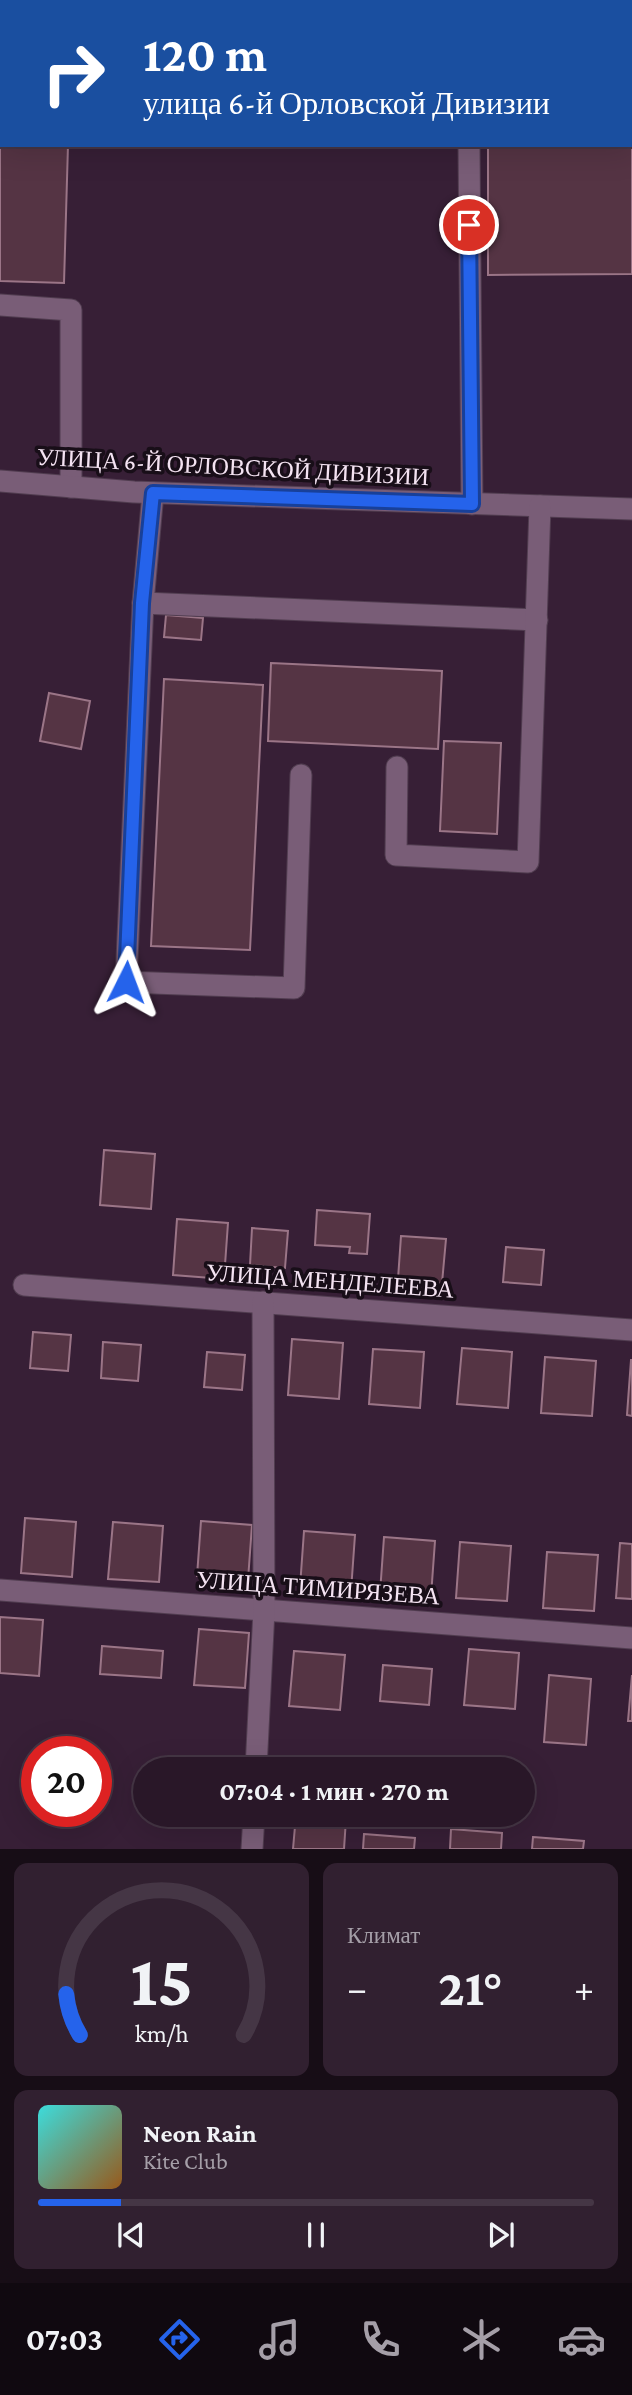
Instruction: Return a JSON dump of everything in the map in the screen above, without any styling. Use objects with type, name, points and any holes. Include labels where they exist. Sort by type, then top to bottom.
[{"type":"street","points":[[469,147],[472,504]]},
{"type":"street","points":[[0,305],[71,310],[71,487]]},
{"type":"street","name":"УЛИЦА 6-Й ОРЛОВСКОЙ ДИВИЗИИ","points":[[0,481],[153,493],[632,509]]},
{"type":"street","points":[[153,493],[142,603],[126,982],[294,988],[301,775]]},
{"type":"street","points":[[397,767],[396,855],[528,862],[540,506]]},
{"type":"street","points":[[142,603],[537,620]]},
{"type":"street","name":"УЛИЦА МЕНДЕЛЕЕВА","points":[[24,1284],[632,1330]]},
{"type":"street","points":[[257,1757],[264,1610],[263,1302]]},
{"type":"street","name":"УЛИЦА ТИМИРЯЗЕВА","points":[[0,1590],[632,1638]]},
{"type":"street","points":[[252,1849],[253,1827]]},
{"type":"building","points":[[0,147],[68,147],[64,283],[0,281]]},
{"type":"building","points":[[488,147],[632,147],[632,274],[488,275]]},
{"type":"building","points":[[166,615],[203,618],[201,640],[164,637]]},
{"type":"building","points":[[271,663],[442,671],[438,749],[268,741]]},
{"type":"building","points":[[164,679],[263,685],[250,950],[151,946]]},
{"type":"building","points":[[49,693],[90,701],[81,749],[40,741]]},
{"type":"building","points":[[444,741],[501,743],[497,834],[440,831]]},
{"type":"building","points":[[104,1150],[155,1154],[151,1209],[100,1205]]},
{"type":"building","points":[[317,1210],[370,1214],[367,1254],[349,1253],[350,1247],[315,1245]]},
{"type":"building","points":[[177,1219],[228,1223],[224,1279],[173,1275]]},
{"type":"building","points":[[252,1228],[288,1231],[285,1268],[250,1265]]},
{"type":"building","points":[[401,1236],[446,1239],[442,1283],[398,1279]]},
{"type":"building","points":[[506,1247],[544,1250],[541,1285],[503,1282]]},
{"type":"building","points":[[33,1332],[71,1335],[68,1371],[30,1368]]},
{"type":"building","points":[[292,1339],[343,1343],[339,1399],[288,1395]]},
{"type":"building","points":[[103,1342],[141,1345],[138,1381],[101,1378]]},
{"type":"building","points":[[462,1348],[512,1352],[508,1408],[457,1404]]},
{"type":"building","points":[[373,1349],[424,1352],[420,1408],[369,1404]]},
{"type":"building","points":[[207,1352],[245,1355],[242,1390],[204,1387]]},
{"type":"building","points":[[545,1357],[596,1361],[592,1416],[541,1413]]},
{"type":"building","points":[[632,1360],[632,1416],[627,1415]]},
{"type":"building","points":[[25,1518],[76,1522],[72,1577],[21,1573]]},
{"type":"building","points":[[201,1521],[252,1525],[248,1580],[197,1576]]},
{"type":"building","points":[[113,1522],[163,1526],[159,1582],[108,1579]]},
{"type":"building","points":[[304,1531],[355,1535],[351,1591],[300,1587]]},
{"type":"building","points":[[384,1537],[435,1541],[431,1596],[380,1593]]},
{"type":"building","points":[[460,1542],[511,1546],[507,1601],[456,1598]]},
{"type":"building","points":[[620,1543],[632,1544],[632,1599],[616,1598]]},
{"type":"building","points":[[547,1552],[598,1555],[594,1611],[543,1608]]},
{"type":"building","points":[[0,1617],[43,1620],[39,1676],[0,1673]]},
{"type":"building","points":[[199,1629],[249,1633],[245,1688],[194,1685]]},
{"type":"building","points":[[102,1646],[163,1651],[161,1678],[100,1674]]},
{"type":"building","points":[[469,1649],[519,1653],[515,1709],[464,1705]]},
{"type":"building","points":[[294,1651],[345,1655],[340,1710],[289,1706]]},
{"type":"building","points":[[383,1665],[432,1669],[429,1705],[380,1701]]},
{"type":"building","points":[[549,1675],[591,1679],[586,1745],[544,1742]]},
{"type":"building","points":[[632,1675],[632,1721],[628,1721]]},
{"type":"building","points":[[295,1827],[345,1827],[344,1849],[293,1849]]},
{"type":"building","points":[[451,1829],[502,1833],[501,1849],[450,1849]]},
{"type":"building","points":[[364,1834],[415,1838],[414,1849],[363,1849]]},
{"type":"building","points":[[533,1837],[584,1841],[583,1849],[532,1849]]},
{"type":"route","points":[[126,982],[142,603],[153,493],[472,504],[469,225]]}]
